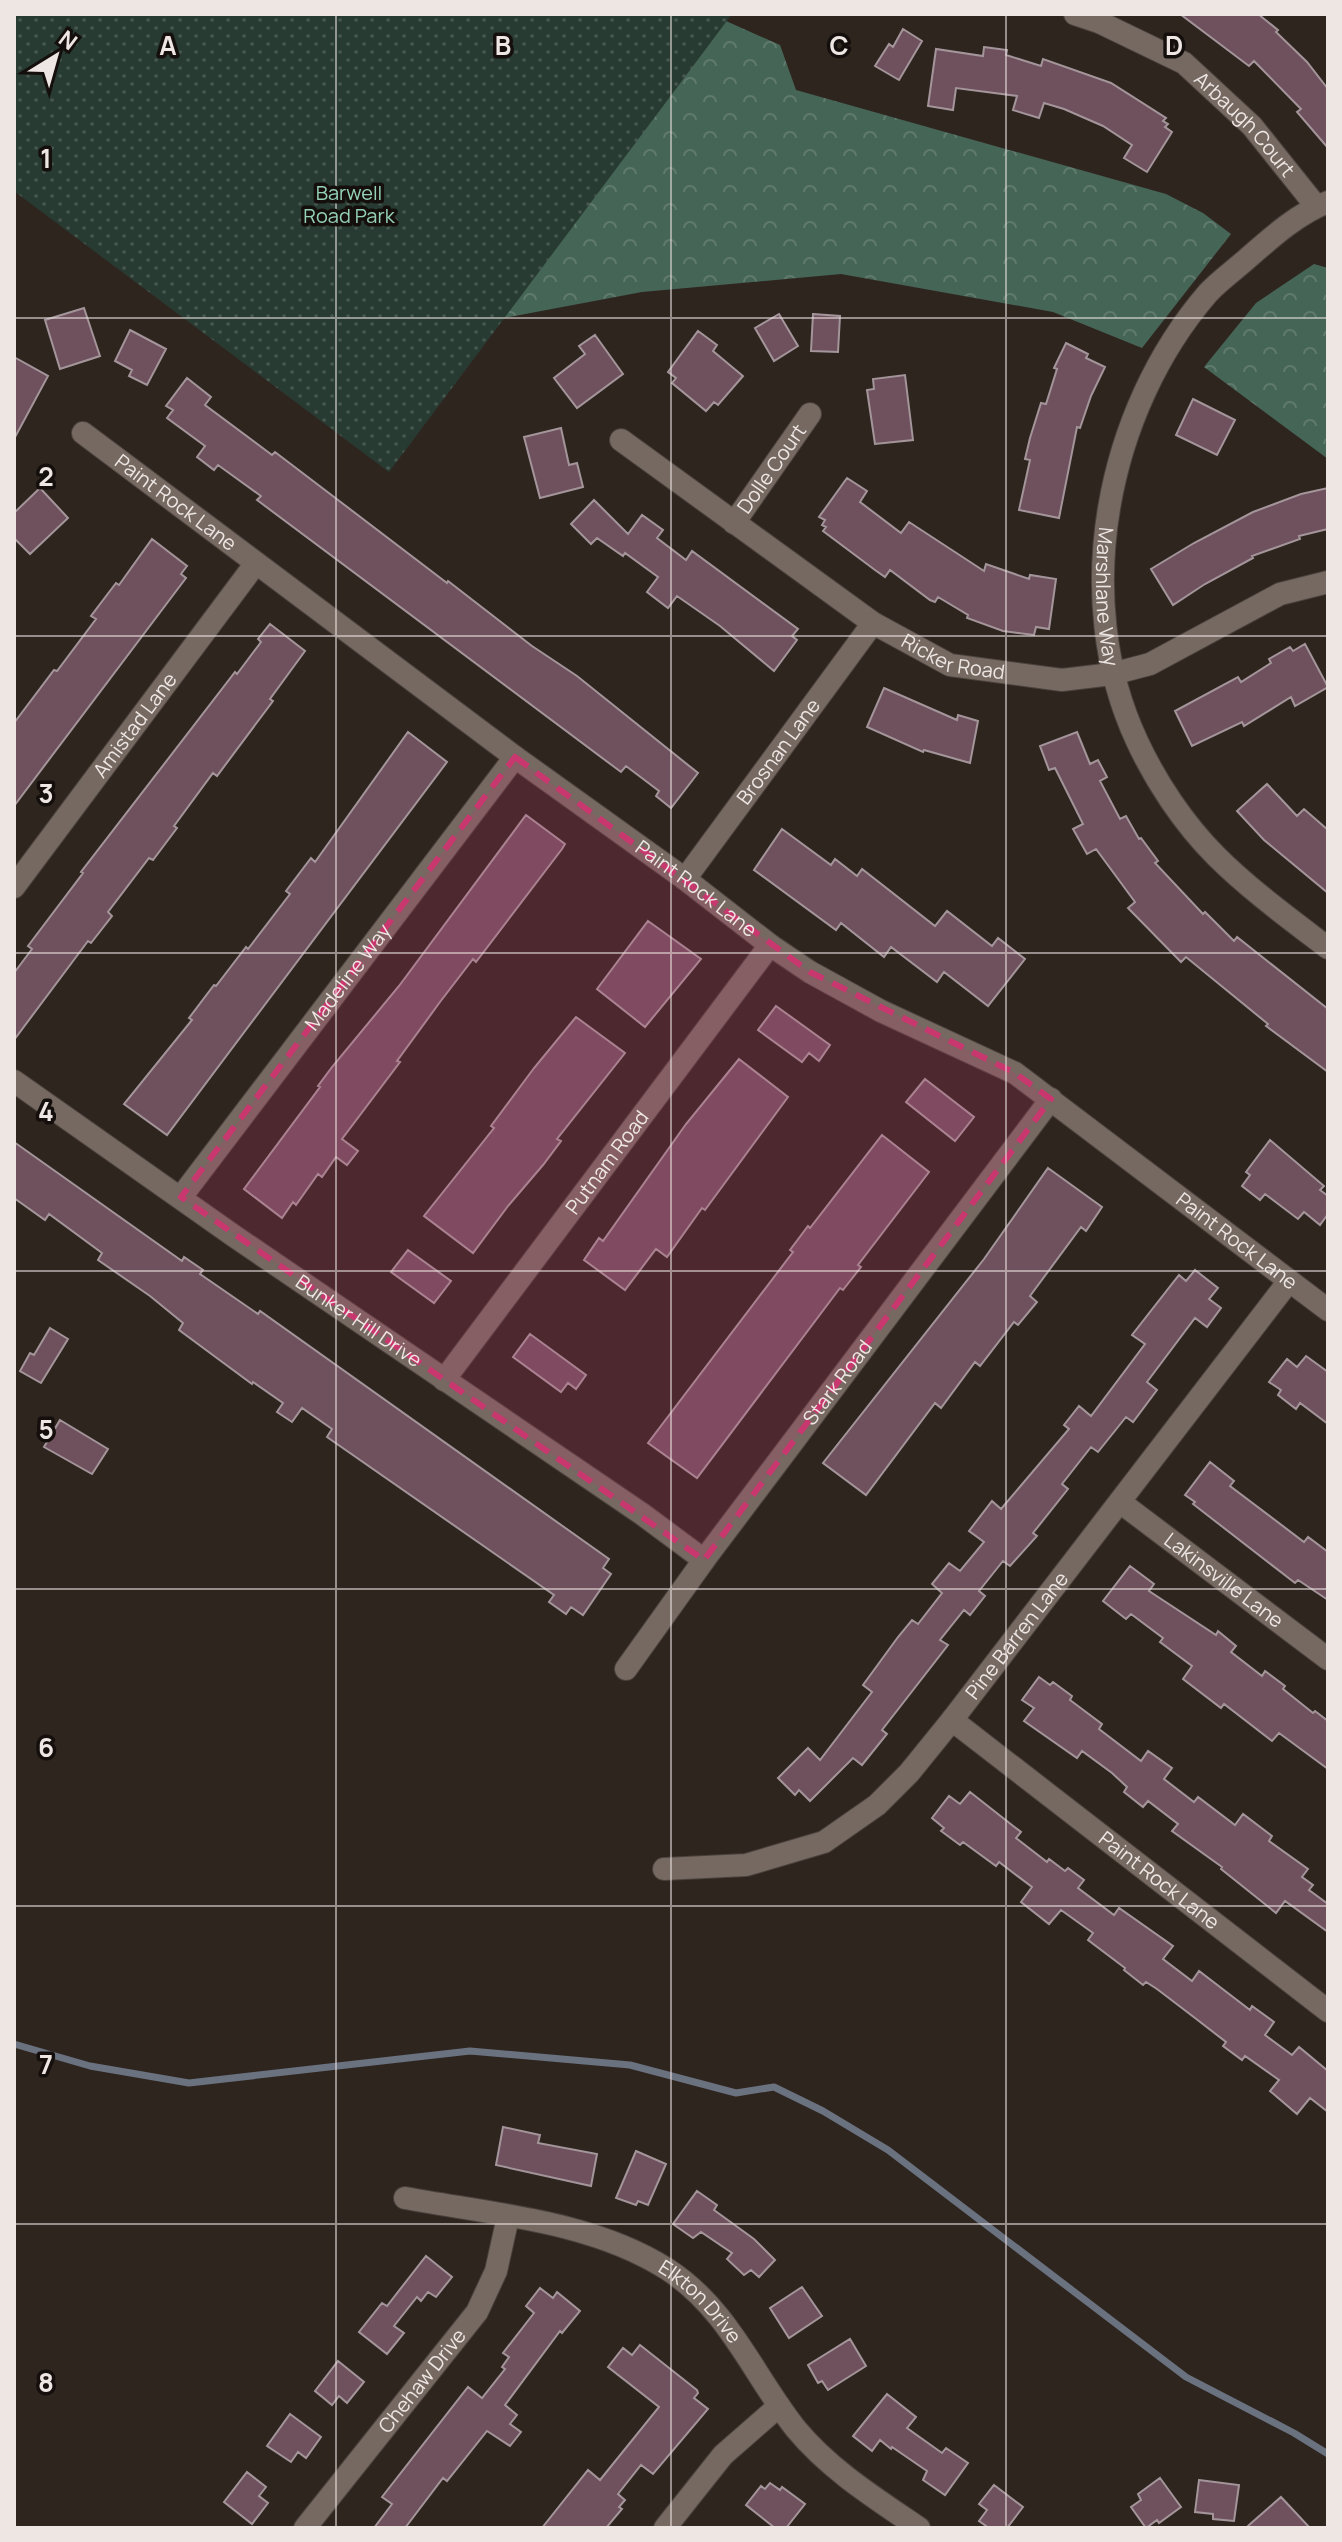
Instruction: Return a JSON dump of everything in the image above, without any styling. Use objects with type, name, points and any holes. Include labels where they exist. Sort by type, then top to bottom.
[{"type":"street","name":"Arbaugh Court","points":[[1075,14],[1099,22],[1184,63],[1252,126],[1322,204]]},
{"type":"street","name":"Marshlane Way","points":[[1322,204],[1273,236],[1209,292],[1167,351],[1138,403],[1115,480],[1103,546],[1106,629],[1112,674],[1137,742],[1177,809],[1215,855],[1328,948]]},
{"type":"street","name":"Dolle Court","points":[[734,523],[810,414]]},
{"type":"street","name":"Paint Rock Lane","points":[[83,433],[770,945],[810,972],[881,1011],[1015,1073],[1328,1310]]},
{"type":"street","name":"Ricker Road","points":[[621,440],[873,623],[950,665],[1062,680],[1112,674],[1150,664],[1280,594],[1328,582]]},
{"type":"street","name":"Amistad Lane","points":[[14,887],[256,563]]},
{"type":"street","name":"Brosnan Lane","points":[[685,879],[873,623]]},
{"type":"street","name":"Madeline Way","points":[[181,1197],[515,757]]},
{"type":"street","name":"Putnam Road","points":[[444,1380],[770,945]]},
{"type":"street","name":"Bunker Hill Drive","points":[[14,1081],[642,1514],[704,1560]]},
{"type":"street","name":"Stark Road","points":[[626,1669],[704,1560],[1051,1099]]},
{"type":"street","name":"Pine Barren Lane","points":[[664,1869],[746,1865],[824,1842],[877,1805],[909,1773],[952,1720],[1289,1281]]},
{"type":"street","name":"Lakinsville Lane","points":[[1120,1502],[1328,1659]]},
{"type":"street","name":"Paint Rock Lane","points":[[952,1720],[1328,2011]]},
{"type":"street","name":"Elkton Drive","points":[[405,2198],[601,2237],[669,2270],[697,2293],[720,2318],[747,2352],[779,2406],[820,2454],[846,2478],[919,2528]]},
{"type":"street","name":"Chehaw Drive","points":[[305,2528],[477,2312],[496,2271],[508,2217]]},
{"type":"street","points":[[665,2528],[723,2455],[779,2406]]},
{"type":"highlighted area","points":[[515,757],[810,972],[1015,1073],[1051,1099],[704,1560],[181,1197]]},
{"type":"green space","name":"Barwell Road Park","points":[[14,14],[732,14],[389,472],[14,191]]},
{"type":"green space","points":[[726,21],[780,45],[796,90],[1166,194],[1203,213],[1231,234],[1142,348],[1053,312],[841,274],[642,292],[504,318]]},
{"type":"green space","points":[[1314,264],[1328,268],[1328,459],[1204,367],[1256,303]]},
{"type":"building","points":[[1180,14],[1258,14],[1278,30],[1276,32],[1307,62],[1328,89],[1328,148],[1297,112],[1301,109],[1254,61],[1249,66]]},
{"type":"building","points":[[903,29],[922,41],[899,80],[875,66],[889,44],[893,47]]},
{"type":"building","points":[[984,47],[1007,50],[1006,55],[1041,66],[1043,59],[1111,83],[1166,118],[1163,121],[1168,124],[1165,127],[1172,132],[1147,172],[1124,158],[1132,145],[1103,126],[1064,109],[1044,103],[1039,118],[1013,110],[1017,96],[956,88],[953,110],[928,106],[936,49],[983,56]]},
{"type":"building","points":[[84,308],[100,356],[60,369],[45,320]]},
{"type":"building","points":[[779,314],[798,346],[774,361],[755,328]]},
{"type":"building","points":[[813,314],[840,316],[838,352],[811,351]]},
{"type":"building","points":[[130,330],[166,349],[147,385],[129,376],[132,370],[115,361]]},
{"type":"building","points":[[698,331],[717,345],[713,351],[743,376],[718,405],[714,402],[706,411],[672,383],[676,378],[668,372]]},
{"type":"building","points":[[595,335],[623,374],[577,408],[554,378],[585,354],[579,346]]},
{"type":"building","points":[[1066,343],[1105,367],[1080,428],[1077,427],[1059,518],[1019,510],[1030,460],[1025,459],[1030,438],[1041,403],[1046,404],[1057,369],[1054,368]]},
{"type":"building","points":[[14,357],[48,376],[14,439]]},
{"type":"building","points":[[905,375],[913,440],[875,444],[867,390],[874,389],[873,379]]},
{"type":"building","points":[[187,378],[211,397],[205,405],[272,455],[275,452],[447,583],[577,676],[698,773],[671,808],[656,796],[659,791],[626,766],[621,772],[257,500],[261,496],[218,465],[214,470],[197,457],[205,446],[167,418],[173,410],[166,406]]},
{"type":"building","points":[[1193,399],[1235,420],[1217,455],[1176,435]]},
{"type":"building","points":[[561,428],[569,465],[577,463],[583,487],[540,498],[524,437]]},
{"type":"building","points":[[847,478],[867,491],[860,502],[901,533],[909,522],[984,571],[986,564],[1029,579],[1030,575],[1056,579],[1049,629],[1036,627],[1034,635],[1003,631],[967,618],[968,615],[938,597],[935,602],[930,600],[890,570],[885,577],[875,570],[823,531],[825,520],[819,517]]},
{"type":"building","points":[[40,488],[68,518],[30,554],[14,538],[14,513]]},
{"type":"building","points":[[1328,488],[1328,529],[1299,536],[1300,539],[1252,556],[1173,605],[1151,569],[1253,512],[1301,494]]},
{"type":"building","points":[[594,500],[628,534],[642,515],[663,530],[657,538],[686,560],[692,551],[798,629],[792,636],[797,640],[774,671],[720,626],[677,596],[668,608],[647,592],[658,577],[625,553],[623,556],[597,538],[591,544],[571,524]]},
{"type":"building","points":[[152,539],[187,566],[181,574],[186,578],[14,806],[14,723],[96,619],[91,616],[116,583],[119,585]]},
{"type":"building","points":[[270,624],[305,651],[270,699],[273,701],[217,776],[213,773],[153,860],[149,858],[108,912],[112,916],[91,943],[88,941],[14,1040],[14,973],[32,949],[28,946],[81,872],[235,672],[237,674],[261,642],[258,639]]},
{"type":"building","points":[[1305,644],[1328,687],[1295,706],[1291,697],[1244,726],[1242,722],[1192,746],[1175,711],[1238,677],[1241,682],[1271,663],[1269,659],[1290,647],[1293,651]]},
{"type":"building","points":[[884,688],[957,720],[958,715],[978,721],[970,763],[923,752],[867,727]]},
{"type":"building","points":[[408,732],[447,762],[167,1135],[124,1104],[192,1020],[189,1018],[214,985],[246,947],[248,949],[290,894],[286,891],[311,858],[315,862]]},
{"type":"building","points":[[1077,732],[1090,764],[1098,760],[1107,777],[1100,781],[1120,819],[1126,816],[1139,839],[1158,861],[1155,863],[1203,914],[1205,912],[1234,941],[1237,937],[1328,1009],[1328,1072],[1266,1026],[1268,1024],[1186,957],[1181,962],[1128,908],[1135,902],[1096,849],[1087,854],[1073,829],[1083,824],[1055,768],[1049,770],[1040,746]]},
{"type":"building","points":[[1267,784],[1297,816],[1304,809],[1328,830],[1328,893],[1264,840],[1237,811]]},
{"type":"building","points":[[526,815],[565,844],[562,849],[476,962],[473,959],[440,1002],[342,1139],[358,1151],[347,1165],[336,1157],[322,1177],[318,1174],[296,1205],[293,1202],[282,1218],[244,1189],[332,1067],[399,986]]},
{"type":"building","points":[[782,829],[831,865],[835,859],[857,876],[862,869],[935,926],[947,911],[992,946],[998,938],[1025,959],[988,1006],[944,972],[937,982],[891,947],[884,957],[841,923],[836,930],[754,870]]},
{"type":"building","points":[[648,921],[701,959],[645,1027],[597,989]]},
{"type":"building","points":[[776,1006],[830,1045],[819,1061],[809,1053],[802,1062],[758,1030]]},
{"type":"building","points":[[576,1017],[625,1053],[557,1139],[561,1141],[543,1165],[473,1253],[424,1216],[494,1128],[491,1126],[534,1068]]},
{"type":"building","points":[[739,1059],[788,1097],[667,1257],[656,1249],[625,1290],[584,1260],[599,1238],[603,1241],[686,1124]]},
{"type":"building","points":[[925,1079],[974,1117],[955,1141],[906,1102]]},
{"type":"building","points":[[882,1135],[929,1172],[858,1265],[861,1267],[843,1290],[840,1288],[697,1478],[648,1443],[793,1252],[790,1250],[808,1226],[810,1228]]},
{"type":"building","points":[[1270,1140],[1324,1186],[1320,1190],[1328,1196],[1328,1214],[1320,1225],[1304,1212],[1298,1219],[1265,1194],[1260,1200],[1242,1186],[1250,1175],[1246,1172]]},
{"type":"building","points":[[14,1142],[182,1261],[184,1257],[203,1270],[200,1274],[258,1314],[260,1311],[609,1559],[603,1568],[611,1574],[583,1615],[571,1607],[566,1614],[549,1602],[554,1595],[327,1437],[332,1429],[302,1408],[292,1422],[277,1412],[283,1403],[179,1330],[183,1323],[98,1260],[102,1253],[49,1214],[45,1220],[14,1198]]},
{"type":"building","points":[[1048,1168],[1102,1207],[1086,1231],[1081,1227],[1030,1296],[1037,1302],[1018,1325],[1014,1322],[980,1366],[975,1362],[941,1408],[935,1403],[866,1495],[823,1463],[984,1259]]},
{"type":"building","points":[[408,1250],[451,1281],[434,1303],[391,1272]]},
{"type":"building","points":[[1195,1270],[1218,1288],[1209,1299],[1221,1308],[1207,1327],[1195,1318],[1147,1382],[1157,1390],[1133,1422],[1126,1417],[1098,1452],[1091,1447],[1062,1484],[1068,1489],[1033,1533],[1037,1536],[1010,1566],[1003,1561],[979,1591],[985,1596],[970,1615],[964,1610],[940,1640],[948,1645],[882,1730],[887,1734],[862,1765],[853,1758],[810,1801],[799,1790],[795,1795],[778,1778],[808,1748],[820,1760],[872,1692],[863,1685],[898,1637],[912,1620],[918,1624],[942,1593],[932,1584],[949,1563],[960,1571],[984,1542],[969,1531],[992,1501],[1001,1509],[1069,1429],[1064,1425],[1079,1406],[1091,1416],[1145,1344],[1132,1335],[1179,1275],[1186,1281]]},
{"type":"building","points":[[50,1328],[68,1339],[41,1383],[20,1371]]},
{"type":"building","points":[[530,1334],[586,1375],[576,1389],[568,1383],[561,1392],[513,1357]]},
{"type":"building","points":[[1306,1356],[1328,1372],[1328,1424],[1300,1403],[1296,1409],[1278,1395],[1281,1390],[1269,1382],[1287,1359],[1297,1367]]},
{"type":"building","points":[[60,1420],[108,1449],[92,1474],[44,1447]]},
{"type":"building","points":[[1210,1462],[1234,1481],[1230,1486],[1304,1542],[1308,1537],[1328,1552],[1328,1600],[1298,1580],[1295,1583],[1185,1495]]},
{"type":"building","points":[[1130,1566],[1154,1584],[1149,1591],[1216,1635],[1218,1631],[1236,1646],[1231,1652],[1262,1676],[1265,1671],[1313,1713],[1315,1711],[1328,1721],[1328,1769],[1279,1733],[1272,1741],[1224,1704],[1221,1708],[1183,1679],[1192,1666],[1160,1642],[1163,1638],[1131,1614],[1126,1619],[1103,1601]]},
{"type":"building","points":[[1039,1677],[1050,1685],[1053,1682],[1072,1696],[1070,1700],[1102,1724],[1099,1729],[1141,1761],[1148,1751],[1172,1768],[1164,1779],[1194,1802],[1198,1797],[1235,1825],[1243,1814],[1272,1836],[1269,1841],[1308,1869],[1302,1877],[1313,1885],[1309,1890],[1328,1904],[1328,1932],[1285,1901],[1276,1913],[1222,1867],[1172,1831],[1178,1824],[1148,1801],[1143,1807],[1124,1792],[1127,1787],[1112,1773],[1082,1751],[1077,1758],[1024,1721],[1034,1708],[1022,1700]]},
{"type":"building","points":[[970,1792],[1021,1832],[1016,1838],[1047,1862],[1049,1859],[1065,1871],[1068,1868],[1084,1880],[1078,1888],[1114,1915],[1119,1908],[1173,1946],[1163,1959],[1192,1981],[1199,1971],[1250,2010],[1252,2006],[1274,2022],[1265,2035],[1292,2055],[1299,2047],[1328,2071],[1328,2112],[1310,2098],[1297,2114],[1270,2091],[1279,2080],[1245,2056],[1242,2060],[1223,2046],[1226,2042],[1157,1989],[1146,1982],[1143,1985],[1088,1940],[1093,1933],[1061,1910],[1049,1924],[1021,1902],[1032,1887],[999,1862],[996,1866],[963,1842],[960,1845],[941,1831],[944,1828],[932,1818],[949,1796],[960,1804]]},
{"type":"building","points":[[503,2127],[540,2135],[538,2143],[597,2154],[591,2186],[496,2165]]},
{"type":"building","points":[[636,2151],[666,2164],[648,2205],[638,2201],[636,2205],[616,2198]]},
{"type":"building","points":[[697,2191],[717,2205],[714,2210],[754,2239],[775,2260],[759,2277],[751,2270],[744,2275],[727,2259],[732,2253],[701,2232],[693,2238],[673,2224]]},
{"type":"building","points":[[426,2256],[452,2277],[436,2297],[428,2292],[421,2301],[417,2297],[394,2326],[404,2333],[387,2354],[359,2332],[382,2303],[387,2306]]},
{"type":"building","points":[[802,2287],[822,2316],[789,2338],[770,2308]]},
{"type":"building","points":[[540,2288],[553,2298],[557,2292],[580,2311],[562,2333],[560,2331],[505,2405],[517,2415],[510,2424],[521,2432],[510,2446],[487,2431],[447,2481],[443,2478],[405,2528],[374,2528],[392,2504],[382,2497],[468,2387],[482,2398],[505,2369],[502,2367],[509,2357],[503,2353],[534,2313],[526,2306]]},
{"type":"building","points":[[850,2339],[866,2366],[828,2390],[822,2381],[818,2383],[808,2365]]},
{"type":"building","points":[[640,2345],[697,2390],[694,2398],[708,2409],[653,2474],[641,2465],[618,2494],[625,2500],[619,2507],[622,2509],[606,2528],[542,2528],[588,2470],[600,2480],[659,2407],[608,2367],[623,2348],[632,2355]]},
{"type":"building","points":[[338,2361],[364,2382],[347,2403],[339,2396],[332,2405],[315,2391]]},
{"type":"building","points":[[887,2394],[916,2417],[907,2428],[942,2453],[946,2448],[968,2463],[945,2495],[923,2480],[927,2471],[892,2447],[880,2440],[872,2451],[853,2436]]},
{"type":"building","points":[[290,2414],[321,2437],[306,2458],[298,2452],[291,2462],[267,2446]]},
{"type":"building","points":[[247,2472],[266,2487],[259,2496],[268,2503],[252,2524],[224,2502]]},
{"type":"building","points":[[1160,2478],[1181,2507],[1159,2523],[1157,2520],[1146,2528],[1131,2507],[1141,2500],[1138,2494]]},
{"type":"building","points":[[1199,2480],[1239,2485],[1234,2521],[1213,2519],[1213,2514],[1195,2512]]},
{"type":"building","points":[[770,2483],[780,2490],[782,2487],[805,2504],[786,2528],[775,2528],[746,2505],[761,2486],[765,2489]]},
{"type":"building","points":[[994,2485],[1023,2507],[1007,2528],[989,2528],[979,2521],[987,2510],[979,2504]]},
{"type":"building","points":[[1281,2497],[1310,2528],[1246,2528],[1249,2525]]},
{"type":"waterway","points":[[14,2044],[90,2066],[189,2083],[470,2051],[630,2065],[736,2093],[774,2087],[823,2111],[888,2150],[1186,2377],[1328,2454]]}]
